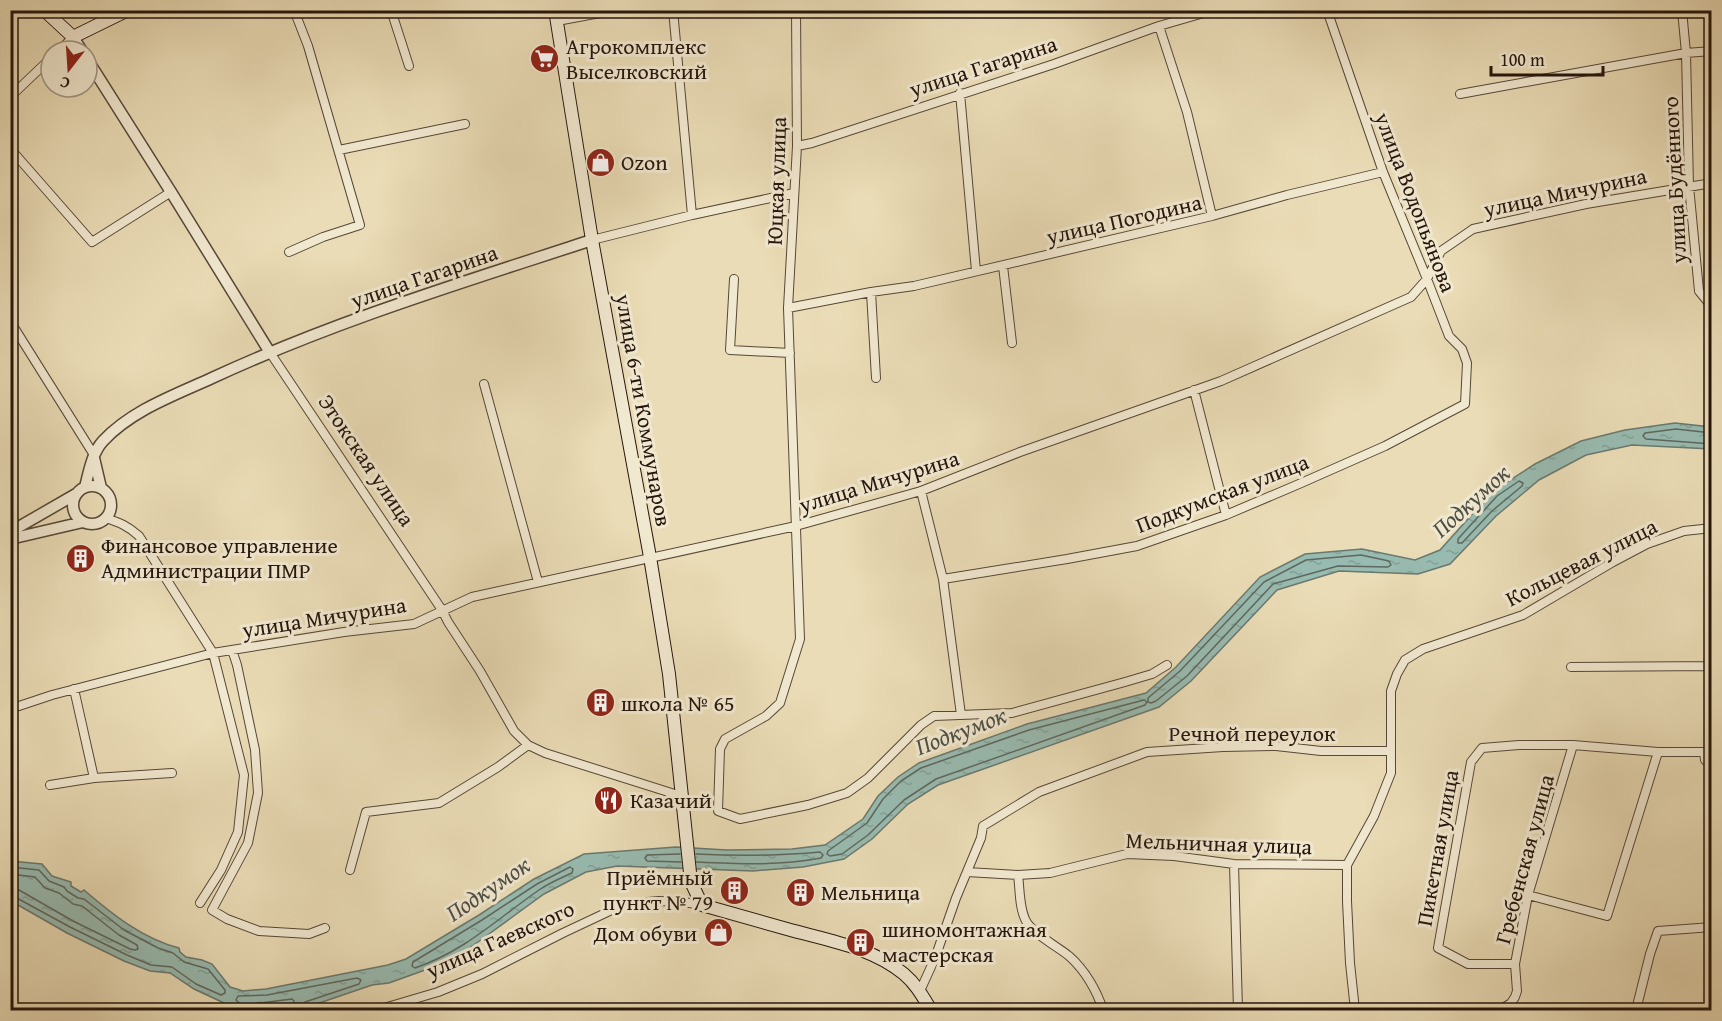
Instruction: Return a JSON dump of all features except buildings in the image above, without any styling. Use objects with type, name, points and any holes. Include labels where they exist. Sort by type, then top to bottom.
[{"type":"main road","points":[[44,10],[73,37],[128,10]]},
{"type":"main road","name":"улица 6-ти Коммунаров","points":[[556,16],[592,240],[669,674],[691,882],[702,905]]},
{"type":"main road","name":"улица Гаевского","points":[[702,905],[860,950],[888,963],[904,974],[920,991],[931,1011]]},
{"type":"street","points":[[289,252],[323,237],[360,225],[308,46],[294,10]]},
{"type":"street","points":[[391,10],[409,66]]},
{"type":"street","points":[[556,16],[616,10]]},
{"type":"street","points":[[673,10],[692,215]]},
{"type":"street","name":"Юцкая улица","points":[[796,10],[797,146],[788,308],[800,639],[780,703],[766,716],[725,740],[720,748],[718,811],[740,819],[808,805],[847,793],[868,778],[921,725],[934,716],[961,715]]},
{"type":"street","name":"улица Гагарина","points":[[797,146],[1054,64],[1159,26],[1214,10]]},
{"type":"street","name":"улица Водопьянова","points":[[1327,10],[1383,172],[1449,336],[1462,349],[1467,363],[1465,404]]},
{"type":"street","name":"улица Будённого","points":[[1682,10],[1686,53],[1689,186],[1699,291],[1712,307]]},
{"type":"street","points":[[1159,26],[1187,112],[1212,216]]},
{"type":"street","points":[[1460,94],[1686,53],[1712,51]]},
{"type":"street","points":[[10,97],[39,69]]},
{"type":"street","name":"Этокская улица","points":[[99,78],[269,351],[442,610],[480,670],[514,731],[528,745],[545,753],[681,796]]},
{"type":"street","points":[[960,93],[976,271]]},
{"type":"street","points":[[339,150],[465,124]]},
{"type":"street","points":[[14,153],[92,242],[171,192]]},
{"type":"street","name":"улица Погодина","points":[[788,308],[914,286],[1003,266],[1383,172]]},
{"type":"street","name":"улица Мичурина","points":[[10,709],[74,689],[213,653],[344,632],[414,624],[472,597],[796,526],[921,491],[1031,448],[1240,372],[1412,297],[1427,279],[1441,251],[1473,229],[1586,204],[1712,183]]},
{"type":"street","name":"улица Гагарина","points":[[83,522],[73,510],[73,504],[94,455],[102,442],[127,421],[156,403],[269,351],[423,295],[592,240],[794,193]]},
{"type":"street","points":[[1003,266],[1012,343]]},
{"type":"street","points":[[734,279],[730,350],[790,353]]},
{"type":"street","points":[[871,292],[876,378]]},
{"type":"street","points":[[10,321],[94,455],[101,488]]},
{"type":"street","points":[[484,384],[538,582]]},
{"type":"street","points":[[1194,390],[1226,515]]},
{"type":"street","name":"Подкумская улица","points":[[943,579],[1067,560],[1137,546],[1226,515],[1385,446],[1465,404]]},
{"type":"street","points":[[10,532],[80,491],[93,486],[101,488],[111,502],[110,511],[98,523],[83,522],[10,539]]},
{"type":"street","points":[[921,491],[943,579],[961,715],[1012,713],[1152,674],[1167,665]]},
{"type":"street","points":[[105,518],[130,527],[139,536],[213,653],[244,775],[238,832],[221,870],[200,903]]},
{"type":"street","name":"Кольцевая улица","points":[[1355,1011],[1350,963],[1347,865],[1374,816],[1391,772],[1391,691],[1405,660],[1423,649],[1523,615],[1647,544],[1684,531],[1712,528]]},
{"type":"street","points":[[232,650],[255,750],[258,793],[249,843],[212,910],[227,919],[259,931],[309,934],[325,928]]},
{"type":"street","points":[[1571,667],[1711,665],[1709,752],[1705,760],[1712,766]]},
{"type":"street","points":[[74,689],[94,778]]},
{"type":"street","points":[[350,870],[366,812],[439,803],[498,767],[528,745]]},
{"type":"street","points":[[1573,745],[1658,752],[1709,752]]},
{"type":"street","name":"Пикетная улица","points":[[1515,964],[1468,964],[1437,948],[1471,762],[1482,748],[1573,745]]},
{"type":"street","name":"Гребенская улица","points":[[1500,1011],[1511,1003],[1517,991],[1515,964],[1528,895],[1573,745]]},
{"type":"street","name":"Речной переулок","points":[[920,991],[981,838],[983,826],[1039,792],[1147,752],[1276,746],[1321,751],[1391,751]]},
{"type":"street","points":[[1528,895],[1607,916],[1658,752]]},
{"type":"street","points":[[50,785],[94,778],[172,773]]},
{"type":"street","name":"Мельничная улица","points":[[967,872],[1018,875],[1050,873],[1127,854],[1174,856],[1234,864],[1347,865]]},
{"type":"street","points":[[1234,864],[1238,1011]]},
{"type":"street","points":[[1018,875],[1026,922],[1044,939],[1071,958],[1086,975],[1104,1011]]},
{"type":"street","name":"улица Гаевского","points":[[377,1011],[438,992],[482,974],[614,909],[636,903],[659,901],[702,905]]},
{"type":"street","points":[[1636,1011],[1650,954],[1658,932],[1712,927]]},
{"type":"water","points":[[1675,423],[1711,427],[1711,449],[1632,445],[1586,455],[1539,480],[1496,516],[1450,564],[1418,574],[1339,571],[1277,590],[1191,681],[1159,707],[938,785],[908,804],[872,839],[844,859],[803,867],[753,871],[617,866],[586,872],[544,894],[450,961],[389,983],[372,985],[299,1010],[239,1010],[194,989],[170,973],[150,971],[124,961],[67,933],[11,901],[11,861],[42,864],[52,876],[71,882],[71,886],[81,892],[84,890],[117,917],[141,932],[179,948],[186,957],[212,964],[230,987],[243,991],[266,989],[388,965],[406,959],[534,879],[584,854],[676,847],[727,850],[792,849],[825,845],[863,819],[878,796],[898,777],[919,763],[1027,724],[1146,693],[1176,667],[1260,577],[1305,554],[1362,549],[1415,560],[1440,550],[1493,491],[1535,464],[1581,441],[1625,430]]},
{"type":"place","name":"Агрокомплекс Выселковский","points":[[545,59]]},
{"type":"place","name":"Ozon","points":[[600,162]]},
{"type":"place","name":"Финансовое управление Администрации ПМР","points":[[80,558]]},
{"type":"place","name":"школа № 65","points":[[600,703]]},
{"type":"place","name":"Казачий","points":[[609,800]]},
{"type":"place","name":"Приёмный пункт № 79","points":[[734,890]]},
{"type":"place","name":"Мельница","points":[[800,892]]},
{"type":"place","name":"Дом обуви","points":[[718,933]]},
{"type":"place","name":"шиномонтажная мастерская","points":[[861,942]]},
{"type":"water label","name":"Подкумок","points":[[1471,501]]},
{"type":"water label","name":"Подкумок","points":[[961,731]]},
{"type":"water label","name":"Подкумок","points":[[488,889]]}]
